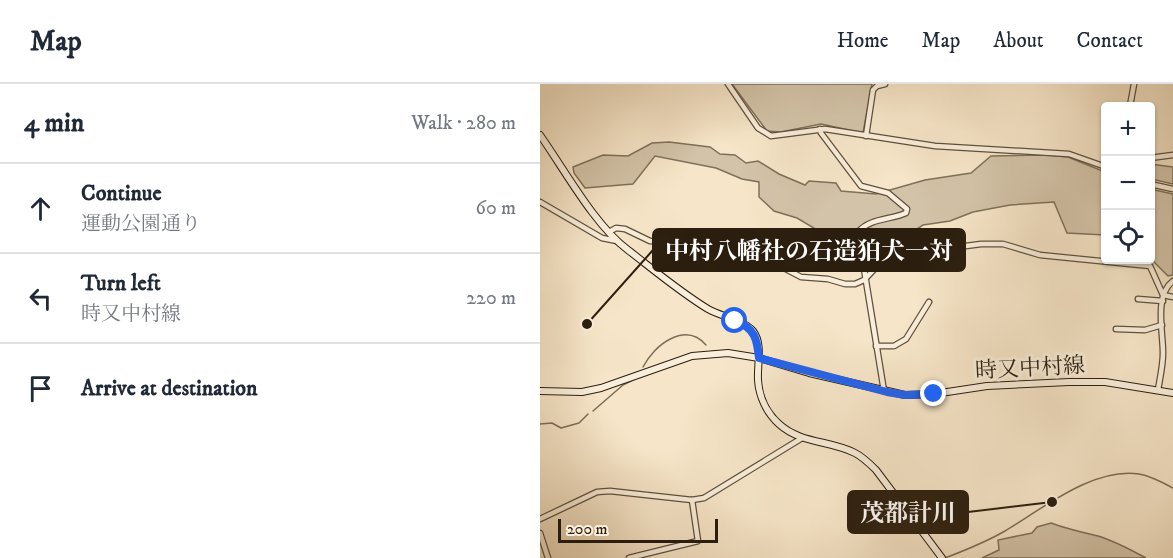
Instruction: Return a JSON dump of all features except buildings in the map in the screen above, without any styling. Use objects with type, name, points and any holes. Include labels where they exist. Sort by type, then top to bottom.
[{"type":"main road","points":[[540,135],[617,241],[708,309],[747,327],[757,339],[759,387],[767,409],[786,430],[802,438],[847,450],[865,459],[876,470],[942,558]]},
{"type":"main road","name":"時又中村線","points":[[540,391],[582,392],[601,388],[692,356],[728,352],[759,358],[884,392],[919,396],[987,386],[1069,382],[1105,382],[1173,393]]},
{"type":"street","points":[[728,84],[758,128],[765,134],[779,136],[820,129],[935,146],[1069,154],[1101,165]]},
{"type":"street","points":[[866,136],[873,90],[885,84]]},
{"type":"street","points":[[1131,102],[1134,84]]},
{"type":"street","points":[[820,129],[861,186],[888,193],[907,208],[906,213],[878,220],[863,226],[858,232],[884,392]]},
{"type":"street","points":[[1155,157],[1173,155]]},
{"type":"street","points":[[1155,185],[1173,189]]},
{"type":"street","points":[[540,202],[602,238],[617,241]]},
{"type":"street","points":[[609,232],[616,228],[625,229],[650,241],[698,243],[759,255],[801,277],[828,279],[845,284],[855,284],[864,280],[882,261],[892,256],[915,257],[958,247],[1003,244],[1040,255],[1150,266],[1163,298]]},
{"type":"street","points":[[1158,390],[1163,356],[1163,298],[1166,288],[1173,281]]},
{"type":"street","points":[[1138,299],[1173,297]]},
{"type":"street","points":[[876,346],[894,346],[906,339],[929,303]]},
{"type":"street","points":[[1116,329],[1145,330],[1162,325]]},
{"type":"street","points":[[540,519],[597,492],[610,491],[692,500],[704,498],[802,438]]},
{"type":"street","points":[[629,558],[698,541],[692,500]]},
{"type":"street","points":[[540,532],[548,558]]},
{"type":"shaded area","points":[[732,84],[872,84],[863,133],[821,124],[781,132],[767,131]]},
{"type":"shaded area","points":[[669,142],[710,147],[720,154],[735,155],[746,163],[758,161],[779,174],[805,185],[809,181],[836,183],[841,191],[876,194],[925,180],[971,173],[991,156],[1068,157],[1101,170],[1101,235],[1067,233],[1054,202],[1010,205],[973,212],[950,221],[923,225],[894,244],[878,235],[853,229],[844,237],[822,233],[797,218],[774,211],[759,197],[759,182],[742,179],[716,168],[655,156],[633,184],[585,188],[574,173],[573,167],[603,155],[628,156],[652,143]]},
{"type":"shaded area","points":[[1155,165],[1173,167],[1173,184],[1155,180]]},
{"type":"shaded area","points":[[1155,190],[1173,194],[1173,275],[1168,276],[1155,263]]},
{"type":"shaded area","points":[[1051,523],[1104,538],[1146,558],[982,558],[999,550],[998,540],[1032,533],[1037,527]]},
{"type":"waterway","points":[[643,367],[655,351],[671,339],[689,335],[698,338],[706,345]]},
{"type":"waterway","points":[[593,411],[623,385],[635,379]]},
{"type":"waterway","points":[[540,424],[552,423],[561,428],[579,423],[588,414]]},
{"type":"waterway","points":[[945,558],[991,539],[1052,501],[1086,483],[1104,477],[1139,474],[1173,488]]},
{"type":"place","name":"中村八幡社の石造狛犬一対","points":[[587,324]]},
{"type":"place","name":"茂都計川","points":[[1052,502]]},
{"type":"route","points":[[735,321],[755,334],[759,358],[887,392],[919,396],[934,394]]}]
